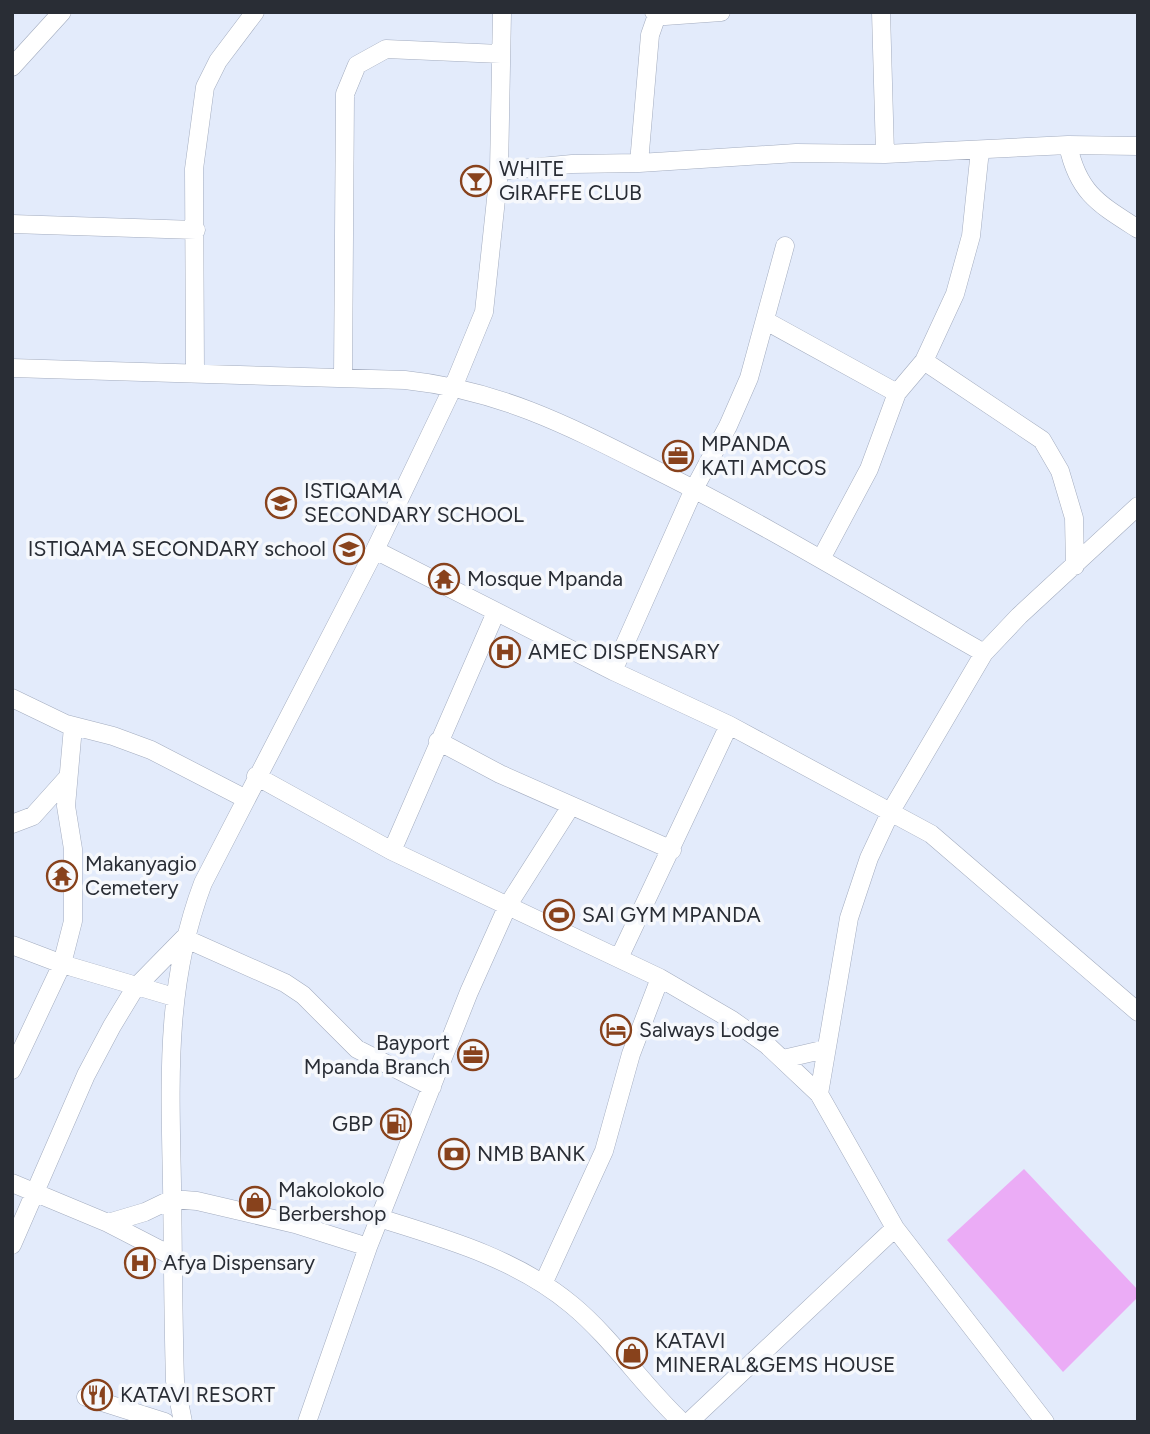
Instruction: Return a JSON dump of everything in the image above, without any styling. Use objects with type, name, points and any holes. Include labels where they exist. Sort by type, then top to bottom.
[{"type":"street","points":[[12,66],[62,12]]},
{"type":"street","points":[[195,374],[194,169],[205,87],[218,61],[255,12]]},
{"type":"street","points":[[183,1422],[175,1381],[170,1062],[174,997],[184,938],[203,883],[374,550],[454,385],[484,312],[499,172],[502,12]]},
{"type":"street","points":[[639,163],[650,35],[655,14],[721,12]]},
{"type":"street","points":[[881,12],[885,154]]},
{"type":"street","points":[[343,378],[345,94],[352,72],[363,60],[386,49],[501,54]]},
{"type":"street","points":[[499,172],[572,164],[639,163],[796,153],[885,154],[1068,145],[1138,146]]},
{"type":"street","points":[[1068,145],[1075,173],[1085,190],[1102,207],[1138,229]]},
{"type":"street","points":[[822,557],[869,470],[897,393],[924,361],[955,294],[971,236],[980,150]]},
{"type":"street","points":[[12,224],[196,230]]},
{"type":"street","points":[[613,671],[694,489],[728,426],[749,378],[785,246]]},
{"type":"street","points":[[766,321],[897,393]]},
{"type":"street","points":[[924,361],[1042,440],[1060,471],[1074,518],[1075,566]]},
{"type":"street","points":[[12,368],[343,378],[454,385],[550,417],[694,489],[822,557],[984,653]]},
{"type":"street","points":[[819,1094],[849,918],[869,858],[891,811],[984,653],[1019,616],[1138,506]]},
{"type":"street","points":[[374,550],[613,671],[729,725],[931,834],[1136,1009]]},
{"type":"street","points":[[392,851],[496,612]]},
{"type":"street","points":[[12,698],[73,726],[113,736],[151,751],[246,799]]},
{"type":"street","points":[[619,958],[729,725]]},
{"type":"street","points":[[12,1070],[62,964],[74,914],[73,849],[66,818],[73,726]]},
{"type":"street","points":[[438,741],[570,806],[672,850]]},
{"type":"street","points":[[256,776],[392,851],[660,978],[732,1020],[783,1059],[819,1094],[895,1228],[1043,1421]]},
{"type":"street","points":[[12,824],[33,816],[68,777]]},
{"type":"street","points":[[307,1422],[379,1218],[508,905],[570,806]]},
{"type":"street","points":[[12,1245],[86,1075],[135,988],[184,938]]},
{"type":"street","points":[[184,938],[285,983],[303,995],[357,1049],[432,1087]]},
{"type":"street","points":[[12,945],[135,988],[174,997]]},
{"type":"street","points":[[543,1283],[604,1152],[631,1054],[660,978]]},
{"type":"street","points":[[783,1059],[826,1049]]},
{"type":"street","points":[[12,1183],[108,1223],[172,1256]]},
{"type":"street","points":[[108,1223],[145,1212],[172,1199],[225,1206],[368,1247]]},
{"type":"street","points":[[379,1218],[450,1240],[500,1260],[543,1283],[591,1323],[651,1393],[682,1422]]},
{"type":"street","points":[[689,1422],[895,1228]]},
{"type":"street","points":[[86,1397],[165,1422]]},
{"type":"shaded area","points":[[1024,1169],[1138,1290],[1138,1297],[1063,1372],[947,1240]]},
{"type":"place","name":"WHITE GIRAFFE CLUB","points":[[476,181]]},
{"type":"place","name":"MPANDA KATI AMCOS","points":[[678,456]]},
{"type":"place","name":"ISTIQAMA SECONDARY SCHOOL","points":[[281,503]]},
{"type":"place","name":"ISTIQAMA SECONDARY school","points":[[349,549]]},
{"type":"place","name":"Mosque Mpanda","points":[[444,579]]},
{"type":"place","name":"AMEC DISPENSARY","points":[[505,652]]},
{"type":"place","name":"Makanyagio Cemetery","points":[[62,876]]},
{"type":"place","name":"SAI GYM MPANDA","points":[[559,915]]},
{"type":"place","name":"Salways Lodge","points":[[616,1030]]},
{"type":"place","name":"Bayport Mpanda Branch","points":[[473,1055]]},
{"type":"place","name":"GBP","points":[[396,1124]]},
{"type":"place","name":"NMB BANK","points":[[454,1154]]},
{"type":"place","name":"Makolokolo Berbershop","points":[[255,1202]]},
{"type":"place","name":"Afya Dispensary","points":[[140,1263]]},
{"type":"place","name":"KATAVI MINERAL&GEMS HOUSE","points":[[632,1353]]},
{"type":"place","name":"KATAVI RESORT","points":[[97,1395]]}]
